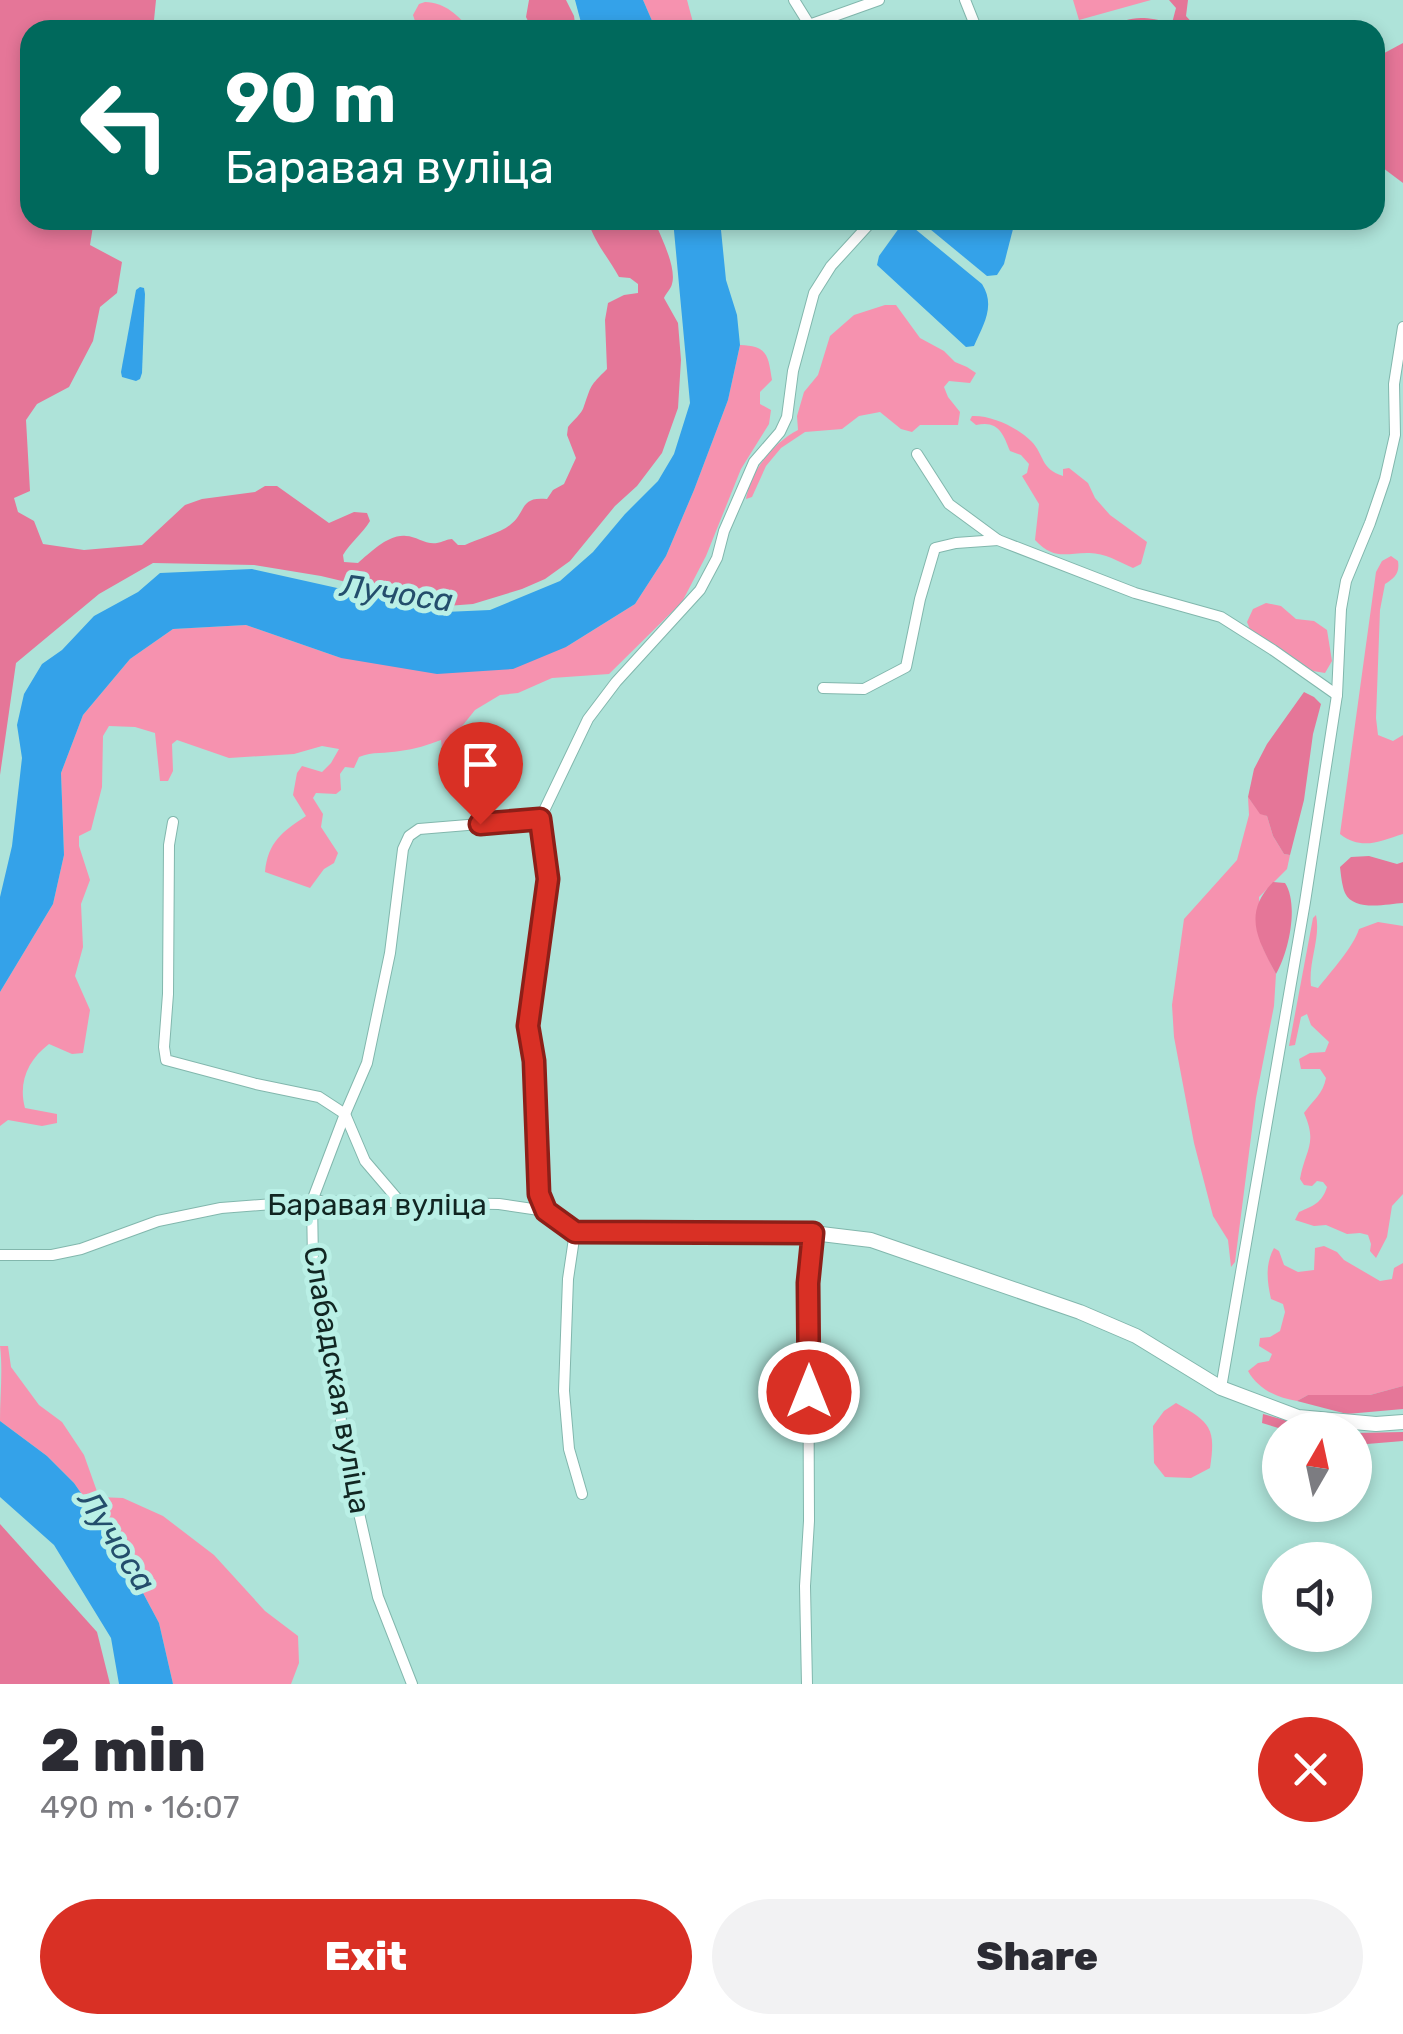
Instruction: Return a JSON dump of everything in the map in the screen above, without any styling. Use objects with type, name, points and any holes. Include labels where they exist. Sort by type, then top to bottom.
[{"type":"street","points":[[829,20],[879,0]]},
{"type":"street","points":[[546,1211],[539,1194],[534,1061],[528,1026],[548,879],[540,819],[588,719],[616,682],[700,590],[717,558],[724,530],[754,462],[780,432],[787,416],[793,371],[814,293],[831,266],[864,230]]},
{"type":"street","points":[[1221,1388],[1305,902],[1336,695],[1341,609],[1346,581],[1385,478],[1395,434],[1394,384],[1403,327]]},
{"type":"street","points":[[917,454],[948,504],[998,540],[1134,593],[1221,617],[1336,695]]},
{"type":"street","points":[[823,688],[864,689],[906,666],[936,548],[998,540]]},
{"type":"street","name":"Слабадская вуліца","points":[[412,1684],[378,1597],[342,1438],[338,1374],[313,1262],[312,1201],[368,1063],[390,953],[402,850],[409,836],[418,829],[540,819]]},
{"type":"street","points":[[173,822],[166,1060],[319,1097],[345,1114],[365,1162],[400,1202]]},
{"type":"street","name":"Баравая вуліца","points":[[0,1255],[52,1254],[81,1248],[158,1221],[220,1208],[312,1201],[499,1204],[546,1211],[575,1232]]},
{"type":"street","points":[[582,1494],[568,1449],[564,1391],[568,1279],[575,1232],[813,1233],[871,1240],[1080,1312],[1136,1336],[1221,1388],[1298,1417],[1376,1424],[1403,1422]]},
{"type":"street","points":[[807,1684],[804,1586],[809,1521],[808,1283],[813,1233]]},
{"type":"shaded area","points":[[0,0],[156,0],[154,20],[20,20],[20,230],[92,230],[90,245],[122,262],[117,293],[100,307],[93,341],[69,387],[37,404],[26,420],[30,491],[14,498],[18,512],[34,521],[43,544],[84,550],[142,545],[185,505],[255,492],[265,486],[277,486],[329,523],[354,512],[367,513],[370,521],[343,555],[344,562],[358,563],[399,536],[433,543],[452,539],[465,545],[506,528],[527,502],[547,499],[564,484],[576,458],[568,427],[607,369],[608,303],[638,293],[638,284],[619,277],[591,230],[658,230],[673,277],[664,298],[678,323],[678,408],[662,453],[570,561],[522,589],[473,604],[447,606],[321,576],[254,565],[153,563],[99,594],[16,663],[0,775]]},
{"type":"shaded area","points":[[529,0],[566,0],[575,20],[528,20]]},
{"type":"shaded area","points":[[643,0],[687,0],[692,20],[652,20]]},
{"type":"shaded area","points":[[1073,0],[1151,0],[1079,20]]},
{"type":"shaded area","points":[[1169,0],[1188,0],[1186,16],[1190,20],[1173,20],[1176,8]]},
{"type":"shaded area","points":[[419,4],[445,7],[461,20],[415,20]]},
{"type":"shaded area","points":[[1403,43],[1403,183],[1385,170],[1385,53]]},
{"type":"shaded area","points":[[896,305],[920,338],[976,373],[970,383],[949,381],[944,387],[960,412],[958,425],[920,425],[912,432],[901,429],[880,412],[859,416],[842,429],[805,432],[781,448],[766,466],[752,497],[746,499],[764,458],[798,430],[797,416],[804,392],[818,375],[830,336],[854,315]]},
{"type":"shaded area","points":[[740,345],[756,347],[768,358],[772,380],[760,392],[760,404],[771,410],[769,424],[741,469],[706,556],[682,602],[609,674],[552,678],[518,693],[500,695],[475,710],[459,730],[463,778],[458,785],[450,787],[441,740],[411,749],[364,755],[354,768],[345,767],[340,774],[341,790],[336,794],[316,793],[313,798],[323,814],[321,827],[338,853],[334,863],[324,869],[310,888],[265,872],[267,862],[278,839],[306,816],[293,795],[297,773],[302,766],[322,772],[339,749],[322,746],[294,754],[229,758],[177,740],[172,744],[173,771],[168,781],[160,781],[155,733],[109,726],[103,736],[102,787],[91,830],[79,836],[90,880],[81,904],[83,947],[75,976],[90,1010],[83,1053],[72,1054],[49,1044],[26,1072],[25,1108],[57,1114],[57,1123],[42,1126],[8,1120],[0,1126],[0,992],[53,904],[64,855],[61,773],[83,715],[130,659],[173,629],[246,625],[341,658],[566,647],[635,604],[666,556],[728,400]]},
{"type":"shaded area","points":[[972,416],[1011,427],[1031,441],[1050,470],[1063,476],[1063,469],[1069,468],[1088,483],[1110,515],[1147,542],[1141,564],[1133,568],[1099,554],[1059,554],[1041,546],[1035,540],[1039,504],[1022,476],[1029,464],[1010,451],[999,429],[990,424],[976,425],[970,420]]},
{"type":"shaded area","points":[[1391,556],[1398,561],[1398,569],[1385,584],[1380,610],[1376,718],[1378,735],[1393,741],[1403,735],[1403,834],[1364,843],[1340,834],[1376,572],[1382,561]]},
{"type":"shaded area","points":[[1266,603],[1281,606],[1296,619],[1314,621],[1327,630],[1332,661],[1325,673],[1313,671],[1251,632],[1247,622],[1253,609]]},
{"type":"shaded area","points":[[1304,692],[1321,704],[1290,855],[1284,854],[1267,816],[1260,814],[1248,797],[1254,769],[1267,744]]},
{"type":"shaded area","points":[[1248,797],[1267,816],[1284,854],[1290,855],[1287,869],[1259,897],[1262,946],[1276,974],[1274,1006],[1256,1098],[1235,1262],[1231,1267],[1228,1240],[1213,1216],[1194,1143],[1174,1037],[1172,1005],[1184,919],[1237,860],[1249,815]]},
{"type":"shaded area","points":[[1369,856],[1397,864],[1403,862],[1403,903],[1363,905],[1349,899],[1340,867],[1351,857]]},
{"type":"shaded area","points":[[1273,882],[1285,883],[1292,915],[1285,953],[1276,974],[1256,927],[1258,905]]},
{"type":"shaded area","points":[[1316,915],[1311,986],[1318,988],[1359,929],[1378,922],[1403,926],[1403,1194],[1392,1206],[1387,1237],[1376,1258],[1370,1251],[1368,1235],[1347,1234],[1326,1225],[1295,1220],[1299,1212],[1320,1200],[1327,1187],[1317,1181],[1312,1186],[1304,1185],[1300,1179],[1310,1140],[1304,1113],[1326,1078],[1320,1069],[1301,1069],[1299,1059],[1325,1052],[1329,1042],[1311,1025],[1307,1014],[1301,1017],[1295,1045],[1289,1046]]},
{"type":"shaded area","points":[[1324,1246],[1380,1281],[1392,1279],[1394,1268],[1403,1263],[1403,1386],[1370,1395],[1308,1395],[1297,1401],[1269,1392],[1248,1371],[1269,1361],[1272,1354],[1259,1346],[1260,1338],[1280,1331],[1285,1312],[1283,1304],[1271,1299],[1268,1266],[1274,1248],[1284,1265],[1298,1272],[1314,1270],[1315,1248]]},
{"type":"shaded area","points":[[0,1346],[8,1346],[11,1367],[39,1405],[62,1422],[84,1455],[99,1497],[123,1498],[163,1516],[214,1555],[265,1611],[298,1636],[299,1663],[291,1684],[173,1684],[159,1623],[119,1548],[74,1483],[47,1456],[0,1421]]},
{"type":"shaded area","points":[[1403,1386],[1403,1409],[1339,1412],[1297,1401],[1308,1395],[1370,1395]]},
{"type":"shaded area","points":[[1176,1403],[1204,1422],[1211,1435],[1210,1468],[1191,1478],[1165,1477],[1154,1463],[1153,1426]]},
{"type":"shaded area","points":[[1403,1432],[1403,1441],[1372,1444],[1372,1433]]},
{"type":"shaded area","points":[[0,1524],[97,1632],[110,1684],[0,1684]]},
{"type":"water","points":[[575,0],[643,0],[652,20],[580,20]]},
{"type":"water","points":[[674,230],[721,230],[726,280],[737,315],[740,345],[728,400],[666,556],[635,604],[566,647],[513,669],[437,674],[341,658],[246,625],[173,629],[130,659],[83,715],[61,773],[64,855],[53,904],[0,992],[0,897],[12,846],[22,758],[17,725],[24,694],[42,664],[62,650],[94,616],[138,592],[160,573],[252,569],[445,612],[490,610],[560,581],[593,552],[658,481],[674,454],[690,403]]},
{"type":"water","points":[[898,230],[916,230],[982,284],[988,308],[974,346],[966,347],[877,265]]},
{"type":"water","points":[[931,230],[1013,230],[1004,264],[997,275],[987,276]]},
{"type":"water","points":[[140,287],[145,294],[142,373],[136,381],[122,377],[121,372],[136,290]]},
{"type":"water","points":[[0,1421],[47,1456],[74,1483],[119,1548],[159,1623],[173,1684],[119,1684],[111,1638],[54,1545],[0,1497]]},
{"type":"route","points":[[480,824],[540,819],[548,879],[528,1026],[534,1061],[539,1194],[546,1211],[575,1232],[813,1233],[808,1283],[809,1392]]},
{"type":"water label","name":"Лучоса","points":[[397,593]]},
{"type":"water label","name":"Лучоса","points":[[117,1541]]}]
